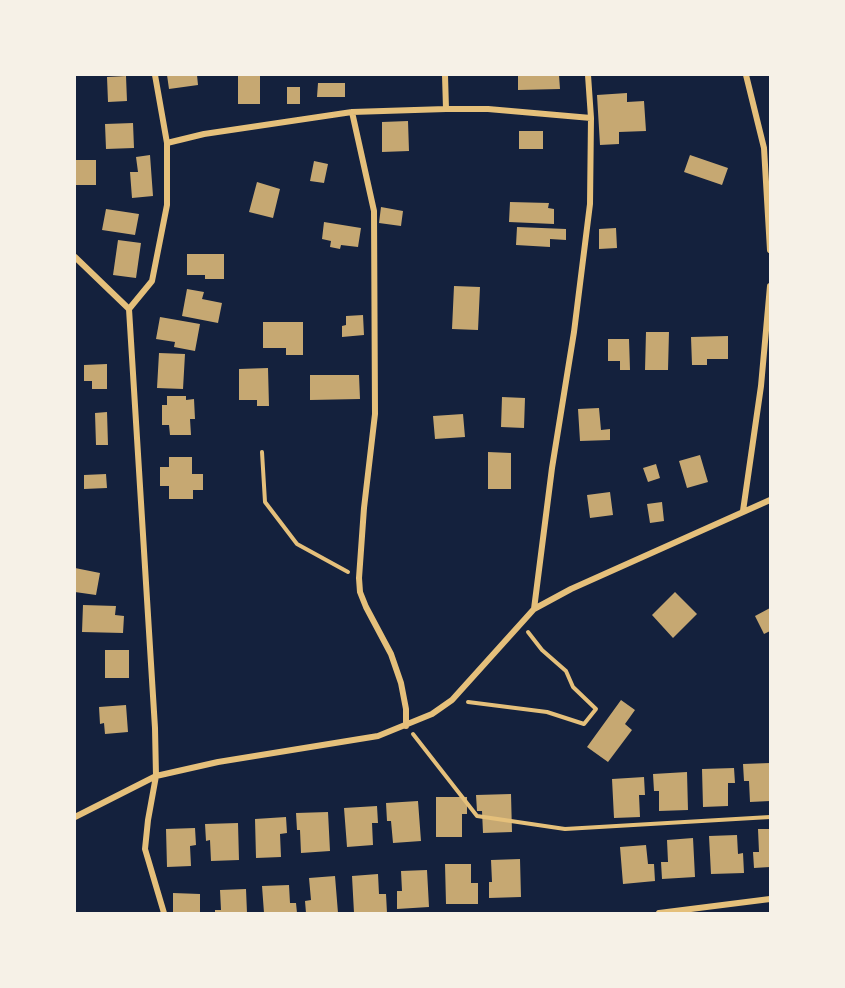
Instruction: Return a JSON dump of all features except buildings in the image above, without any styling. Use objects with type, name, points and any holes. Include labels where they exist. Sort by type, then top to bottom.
[{"type":"street","points":[[129,309],[152,281],[167,205],[167,142],[155,75]]},
{"type":"street","points":[[445,75],[446,109]]},
{"type":"street","points":[[534,609],[589,215],[591,118],[588,75]]},
{"type":"street","points":[[746,75],[767,148],[770,250]]},
{"type":"street","points":[[167,142],[204,134],[352,112],[488,109],[591,118]]},
{"type":"street","points":[[352,112],[374,222],[375,414],[364,508],[360,592],[391,654],[401,683],[406,709],[406,726]]},
{"type":"street","points":[[75,257],[129,309],[156,776],[145,849],[164,913]]},
{"type":"street","points":[[743,511],[761,386],[770,286]]},
{"type":"street","points":[[75,817],[156,776],[218,762],[378,736],[406,726],[432,714],[452,700],[534,609],[571,589],[770,500]]},
{"type":"street","points":[[659,913],[770,899]]},
{"type":"path","points":[[262,452],[266,502],[297,544],[359,578]]},
{"type":"path","points":[[452,700],[547,712],[584,724],[596,709],[573,687],[566,671],[542,650],[520,622]]},
{"type":"path","points":[[406,726],[477,816],[566,829],[770,817]]}]
